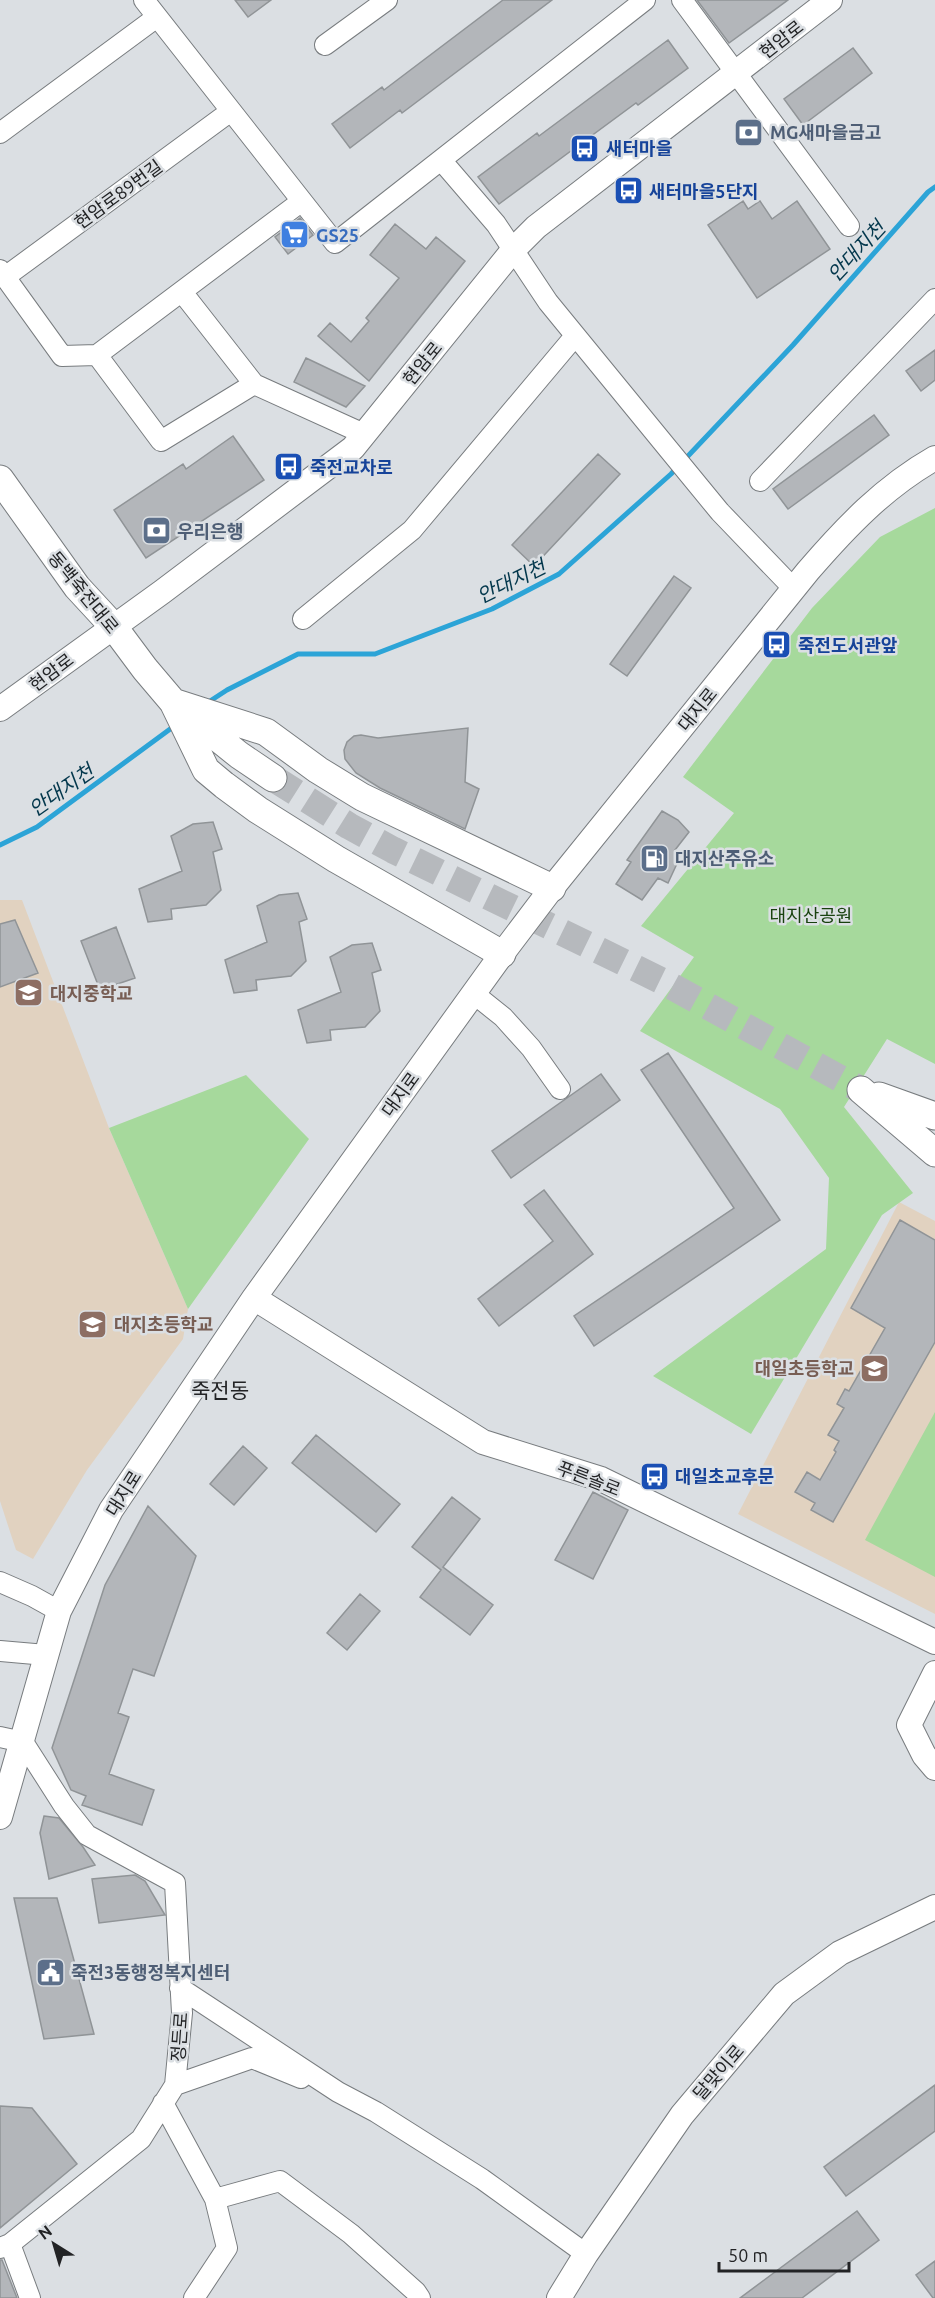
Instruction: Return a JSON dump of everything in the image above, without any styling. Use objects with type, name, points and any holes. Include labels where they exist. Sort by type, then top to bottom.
[{"type":"main road","name":"동백죽전대로","points":[[0,479],[77,587],[113,626],[173,702]]},
{"type":"main road","points":[[173,702],[266,732],[318,770],[362,797],[552,888]]},
{"type":"main road","points":[[173,702],[239,755],[273,778]]},
{"type":"main road","points":[[173,702],[206,770],[258,810],[336,859],[502,954]]},
{"type":"main road","points":[[861,1090],[935,1116]]},
{"type":"main road","points":[[861,1090],[935,1135]]},
{"type":"main road","points":[[861,1090],[935,1153]]},
{"type":"street","points":[[144,0],[335,243],[645,0]]},
{"type":"street","points":[[325,45],[387,0]]},
{"type":"street","points":[[682,0],[849,226]]},
{"type":"street","name":"현암로","points":[[0,710],[353,448],[514,249],[536,227],[830,0]]},
{"type":"street","points":[[0,133],[158,17]]},
{"type":"street","name":"현암로89번길","points":[[97,355],[62,356],[2,274],[231,111]]},
{"type":"street","points":[[441,160],[496,224],[548,302],[575,336],[720,512],[794,589]]},
{"type":"street","points":[[254,384],[161,441],[97,355],[302,201]]},
{"type":"street","points":[[182,292],[254,384],[364,434]]},
{"type":"street","points":[[760,481],[935,299]]},
{"type":"street","points":[[303,619],[412,530],[575,336]]},
{"type":"street","name":"대지로","points":[[0,1817],[11,1740],[46,1655],[59,1611],[111,1510],[254,1298],[473,993],[552,888],[794,589],[842,532],[884,492],[935,458]]},
{"type":"street","points":[[473,993],[503,1017],[531,1048],[561,1089]]},
{"type":"street","name":"푸른솔로","points":[[254,1298],[483,1442],[601,1479],[935,1642]]},
{"type":"street","points":[[0,1582],[59,1611]]},
{"type":"street","points":[[0,1651],[46,1655]]},
{"type":"street","points":[[935,1673],[909,1725],[924,1755],[935,1768]]},
{"type":"street","name":"정든로","points":[[5,2246],[141,2139],[175,2085],[182,2013],[175,1883],[87,1835],[11,1740]]},
{"type":"street","name":"달맞이로","points":[[559,2298],[586,2254],[681,2115],[784,1995],[840,1953],[935,1907]]},
{"type":"street","points":[[180,1988],[338,2092],[376,2112],[482,2179],[586,2254]]},
{"type":"street","points":[[175,2085],[252,2058],[338,2092]]},
{"type":"street","points":[[163,2103],[215,2199],[227,2248],[194,2298]]},
{"type":"street","points":[[215,2199],[280,2181],[351,2234],[417,2292],[420,2298]]},
{"type":"street","points":[[5,2246],[30,2298]]},
{"type":"shaded area","name":"대지초등학교","points":[[0,900],[22,900],[109,1128],[188,1309],[183,1339],[87,1470],[33,1559],[16,1550],[0,1501]]},
{"type":"shaded area","name":"대일초등학교","points":[[899,1202],[935,1221],[935,1614],[738,1514]]},
{"type":"green space","name":"대지산공원","points":[[935,508],[935,1064],[887,1039],[844,1107],[913,1193],[882,1215],[751,1434],[653,1376],[826,1249],[829,1178],[780,1109],[640,1031],[694,957],[641,926],[734,813],[683,777],[812,608],[880,537]]},
{"type":"green space","points":[[246,1075],[309,1139],[188,1309],[109,1128]]},
{"type":"green space","points":[[935,1412],[935,1577],[865,1540]]},
{"type":"building","points":[[235,0],[271,0],[248,17]]},
{"type":"building","points":[[503,0],[552,0],[402,113],[400,110],[350,148],[332,124],[382,87],[384,90]]},
{"type":"building","points":[[697,0],[788,0],[729,43]]},
{"type":"building","points":[[668,40],[688,68],[638,105],[636,103],[499,204],[478,177],[537,133],[539,136]]},
{"type":"building","points":[[853,48],[872,73],[803,125],[784,99]]},
{"type":"building","points":[[743,201],[748,209],[760,201],[772,219],[797,201],[830,249],[757,298],[708,225]]},
{"type":"building","points":[[300,218],[313,235],[288,254],[275,237]]},
{"type":"building","points":[[395,224],[426,249],[436,237],[465,261],[369,381],[318,336],[330,323],[351,342],[369,321],[366,318],[399,278],[370,255]]},
{"type":"building","points":[[935,350],[935,380],[921,391],[906,371]]},
{"type":"building","points":[[306,358],[365,386],[346,407],[294,382]]},
{"type":"building","points":[[874,415],[889,435],[788,509],[773,489]]},
{"type":"building","points":[[233,436],[264,480],[146,558],[114,510],[183,464],[186,469]]},
{"type":"building","points":[[598,454],[620,474],[534,566],[512,545]]},
{"type":"building","points":[[674,576],[691,588],[627,676],[610,664]]},
{"type":"building","points":[[468,728],[465,782],[479,789],[465,829],[380,788],[356,773],[345,759],[344,750],[347,742],[354,736],[378,738]]},
{"type":"building","name":"대지산주유소","points":[[662,811],[678,820],[689,832],[675,850],[681,855],[668,883],[658,878],[642,900],[616,884],[631,862],[627,860]]},
{"type":"building","points":[[213,822],[222,849],[213,852],[221,890],[206,905],[171,909],[172,919],[148,922],[139,889],[182,871],[171,836],[193,824]]},
{"type":"building","points":[[298,893],[307,919],[299,922],[306,961],[291,976],[256,980],[257,990],[234,993],[225,960],[267,942],[257,906],[279,895]]},
{"type":"building","points":[[15,920],[38,973],[0,987],[0,924]]},
{"type":"building","points":[[116,927],[135,978],[100,990],[81,941]]},
{"type":"building","points":[[372,943],[381,970],[372,973],[380,1011],[365,1027],[330,1030],[331,1040],[307,1043],[298,1010],[341,992],[330,957],[352,945]]},
{"type":"building","points":[[668,1053],[780,1220],[594,1346],[574,1316],[734,1208],[641,1070]]},
{"type":"building","points":[[601,1074],[620,1100],[511,1178],[492,1151]]},
{"type":"building","points":[[544,1190],[593,1254],[499,1326],[478,1299],[553,1241],[524,1205]]},
{"type":"building","points":[[900,1220],[935,1240],[935,1342],[833,1522],[811,1510],[815,1503],[795,1492],[807,1472],[820,1480],[836,1452],[834,1450],[839,1441],[828,1435],[844,1408],[837,1404],[845,1389],[849,1391],[885,1328],[851,1308]]},
{"type":"building","points":[[316,1435],[400,1504],[376,1532],[292,1463]]},
{"type":"building","points":[[243,1446],[267,1468],[234,1505],[210,1484]]},
{"type":"building","points":[[593,1492],[628,1510],[593,1579],[555,1560]]},
{"type":"building","points":[[452,1497],[480,1519],[443,1567],[493,1605],[470,1635],[420,1597],[441,1570],[412,1547]]},
{"type":"building","points":[[148,1506],[196,1556],[154,1676],[133,1669],[118,1713],[129,1717],[109,1774],[154,1790],[142,1825],[82,1805],[86,1796],[71,1790],[52,1748],[105,1585]]},
{"type":"building","points":[[360,1594],[380,1611],[347,1650],[327,1633]]},
{"type":"building","points":[[44,1816],[59,1818],[95,1865],[49,1879],[40,1833]]},
{"type":"building","points":[[135,1875],[145,1881],[165,1915],[99,1923],[92,1879]]},
{"type":"building","points":[[14,1898],[57,1898],[94,2034],[44,2039]]},
{"type":"building","points":[[935,2085],[935,2131],[846,2196],[824,2167]]},
{"type":"building","points":[[0,2106],[32,2108],[77,2164],[0,2228]]},
{"type":"building","points":[[857,2211],[879,2240],[802,2298],[740,2298]]},
{"type":"building","points":[[0,2260],[2,2260],[17,2298],[0,2298]]},
{"type":"building","points":[[935,2261],[935,2298],[933,2298],[916,2275]]},
{"type":"waterway","name":"안대지천","points":[[207,703],[227,690],[298,654],[375,654],[492,609],[559,574],[671,474],[793,345],[928,192],[935,187]]},
{"type":"waterway","name":"안대지천","points":[[0,845],[37,827],[177,724]]},
{"type":"tunnel","points":[[273,778],[349,826],[393,850],[662,981],[861,1090]]},
{"type":"place","name":"MG새마을금고","points":[[749,132]]},
{"type":"place","name":"새터마을","points":[[585,148]]},
{"type":"place","name":"새터마을5단지","points":[[628,191]]},
{"type":"place","name":"GS25","points":[[295,235]]},
{"type":"place","name":"죽전교차로","points":[[289,467]]},
{"type":"place","name":"우리은행","points":[[156,531]]},
{"type":"place","name":"죽전도서관앞","points":[[777,645]]},
{"type":"place","name":"대지산주유소","points":[[654,858]]},
{"type":"place","name":"대지중학교","points":[[29,993]]},
{"type":"place","name":"대지초등학교","points":[[93,1324]]},
{"type":"place","name":"대일초등학교","points":[[875,1368]]},
{"type":"place","name":"대일초교후문","points":[[654,1476]]},
{"type":"place","name":"죽전3동행정복지센터","points":[[50,1972]]},
{"type":"district","name":"죽전동","points":[[220,1390]]}]
